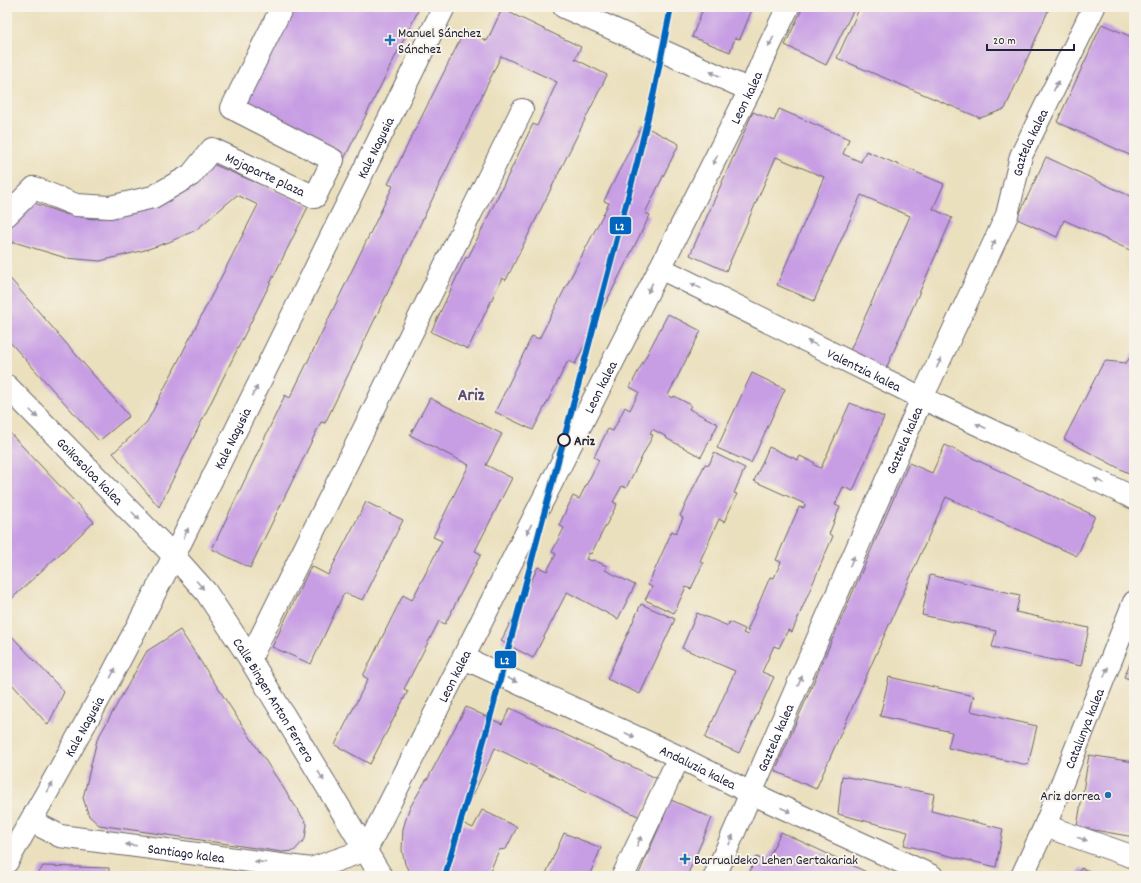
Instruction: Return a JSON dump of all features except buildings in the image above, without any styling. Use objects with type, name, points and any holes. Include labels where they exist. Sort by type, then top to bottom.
[{"type":"street","name":"Mojaparte plaza","points":[[7,215],[34,188],[76,205],[110,207],[154,197],[191,175],[212,149],[315,197],[333,160],[232,108],[282,7]]},
{"type":"street","name":"Kale Nagusia","points":[[7,862],[105,688],[174,556],[444,7]]},
{"type":"street","points":[[564,7],[750,90]]},
{"type":"street","name":"Leon kalea","points":[[366,850],[750,90],[788,7]]},
{"type":"street","name":"Gaztela kalea","points":[[716,876],[750,793],[922,398],[1007,215],[1021,156],[1094,7]]},
{"type":"street","points":[[250,659],[522,110]]},
{"type":"street","name":"Valentzia kalea","points":[[660,268],[922,398],[1134,498]]},
{"type":"street","name":"Goikosoloa kalea","points":[[7,386],[174,556]]},
{"type":"street","name":"Calle Bingen Anton Ferrero","points":[[174,556],[206,592],[250,659],[381,876]]},
{"type":"street","name":"Catalunya kalea","points":[[1022,876],[1045,826],[1134,602]]},
{"type":"street","name":"Andaluzia kalea","points":[[464,658],[679,757],[750,793],[932,876]]},
{"type":"street","points":[[623,876],[679,757]]},
{"type":"street","name":"Santiago kalea","points":[[31,821],[60,836],[311,869],[366,850]]},
{"type":"street","points":[[1045,826],[1134,857]]},
{"type":"shaded area","points":[[113,869],[140,875],[176,876],[112,876]]},
{"type":"transit line","name":"L2","points":[[445,876],[486,733],[637,163],[654,92],[671,7]]},
{"type":"place","name":"Manuel Sánchez Sánchez","points":[[390,40]]},
{"type":"place","name":"Ariz","points":[[564,440]]},
{"type":"place","name":"Ariz dorrea","points":[[1108,795]]},
{"type":"place","name":"Barrualdeko Lehen Gertakariak","points":[[685,859]]},
{"type":"district","name":"Ariz","points":[[471,394]]}]
